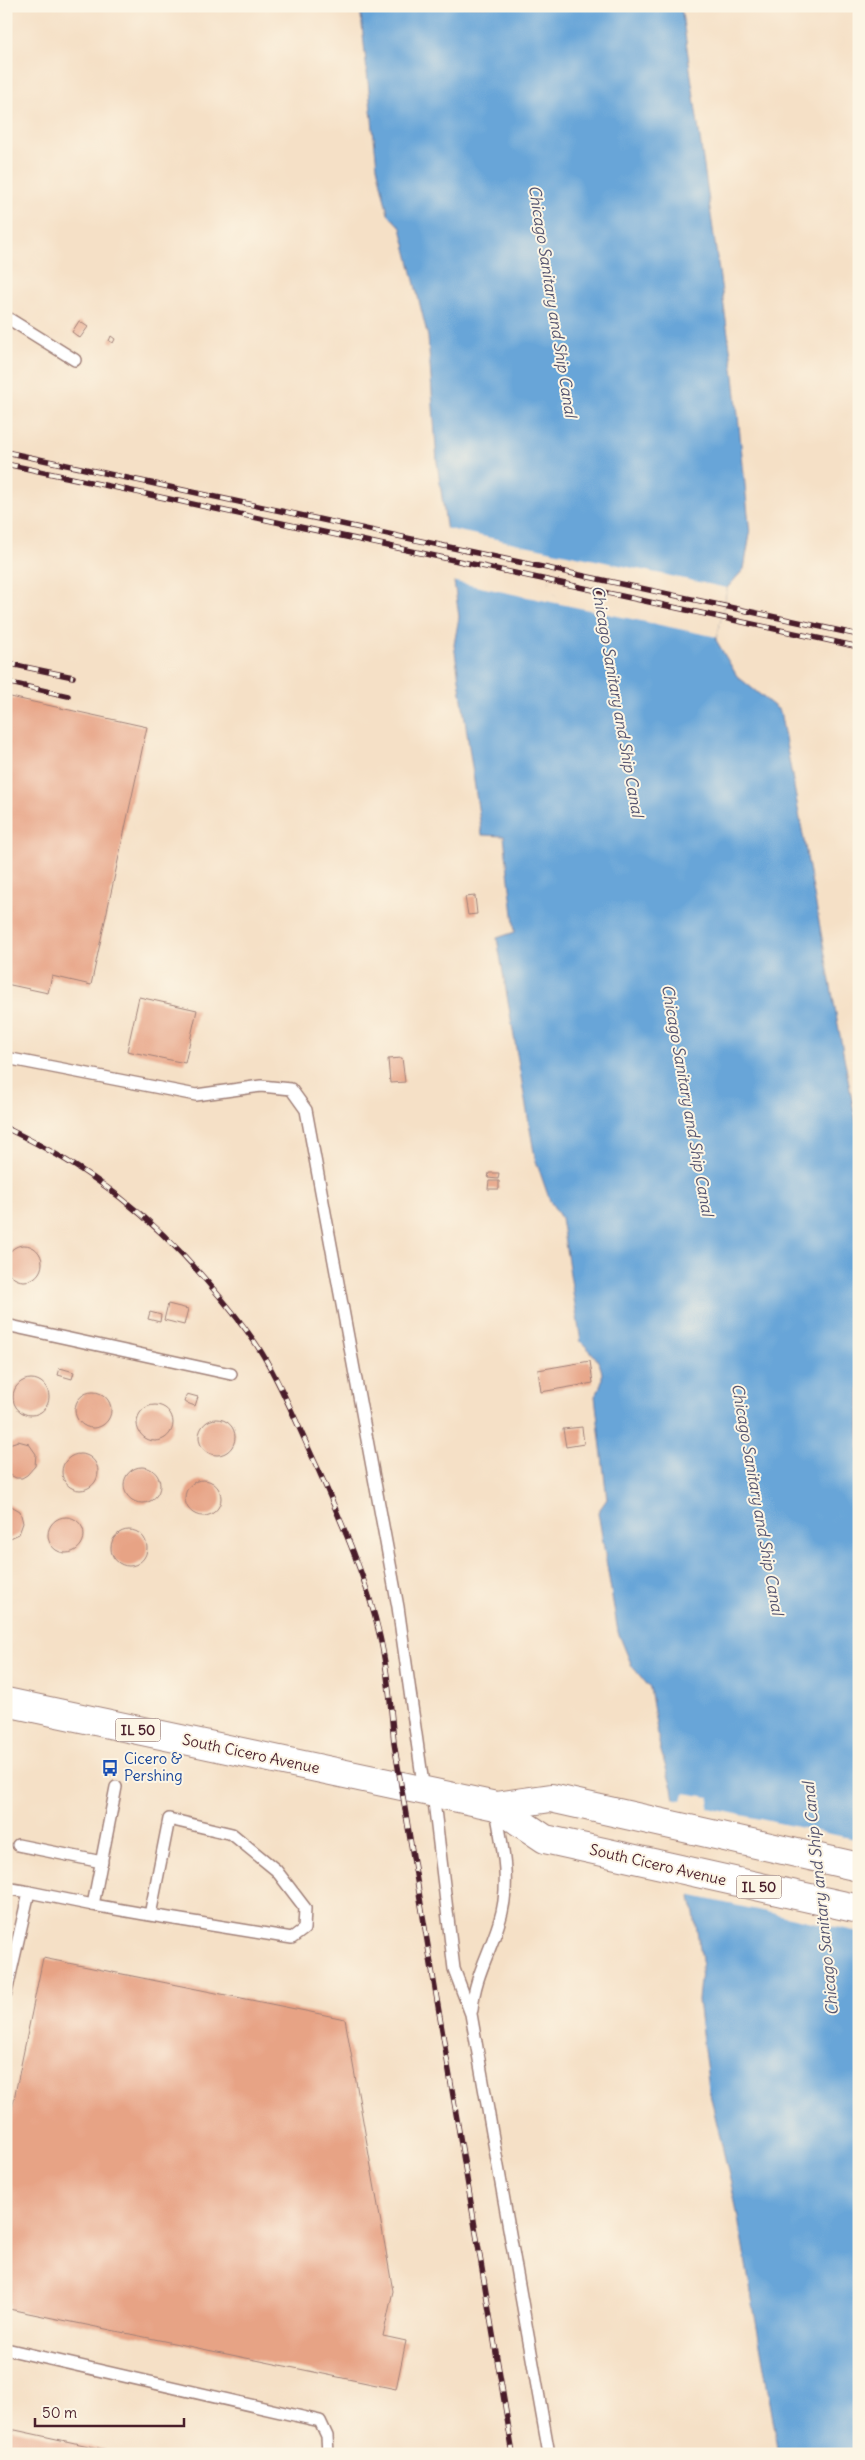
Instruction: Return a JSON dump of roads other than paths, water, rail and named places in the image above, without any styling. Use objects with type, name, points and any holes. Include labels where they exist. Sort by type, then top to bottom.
[{"type":"main road","name":"South Cicero Avenue","points":[[6,1702],[496,1806],[551,1798],[859,1867]]},
{"type":"main road","name":"South Cicero Avenue","points":[[496,1806],[545,1839],[859,1909]]},
{"type":"lane","points":[[6,316],[75,360]]},
{"type":"lane","points":[[6,1058],[196,1095],[261,1086],[291,1089],[306,1110],[398,1607],[429,1792],[454,1968],[471,2014],[549,2454]]},
{"type":"lane","points":[[6,1325],[232,1374]]},
{"type":"lane","points":[[93,1906],[116,1787]]},
{"type":"lane","points":[[471,2014],[473,1990],[502,1914],[506,1886],[506,1864],[496,1806]]},
{"type":"lane","points":[[6,1888],[150,1916],[292,1938],[304,1929],[305,1908],[276,1870],[232,1834],[169,1819],[150,1916]]},
{"type":"lane","points":[[18,1845],[102,1862]]},
{"type":"lane","points":[[6,1994],[29,1892]]},
{"type":"lane","points":[[6,2349],[320,2421],[328,2436],[328,2454]]},
{"type":"water","name":"Chicago Sanitary and Ship Canal","points":[[360,6],[681,6],[734,376],[750,534],[744,569],[727,588],[716,640],[737,676],[780,711],[859,1138],[859,2454],[779,2454],[735,2201],[709,2090],[698,2000],[702,1960],[672,1788],[660,1748],[650,1688],[632,1666],[618,1632],[598,1512],[607,1499],[595,1396],[602,1381],[602,1373],[593,1354],[581,1342],[561,1218],[550,1201],[535,1158],[497,938],[515,932],[504,836],[482,835],[454,645],[459,617],[437,462],[428,337],[401,228],[388,214],[377,166]],"holes":[[[568,558],[582,562],[591,575],[590,590],[580,601],[564,603],[548,589],[550,568]]]},
{"type":"railway","points":[[6,452],[859,635]]},
{"type":"railway","points":[[6,464],[859,647]]},
{"type":"railway","points":[[6,663],[73,677]]},
{"type":"railway","points":[[6,682],[68,696]]},
{"type":"railway","points":[[6,1128],[66,1160],[94,1178],[145,1218],[169,1240],[228,1306],[247,1330],[271,1369],[318,1469],[353,1552],[375,1615],[385,1663],[394,1743],[513,2454]]},
{"type":"place","name":"Cicero & Pershing","points":[[110,1768]]}]
